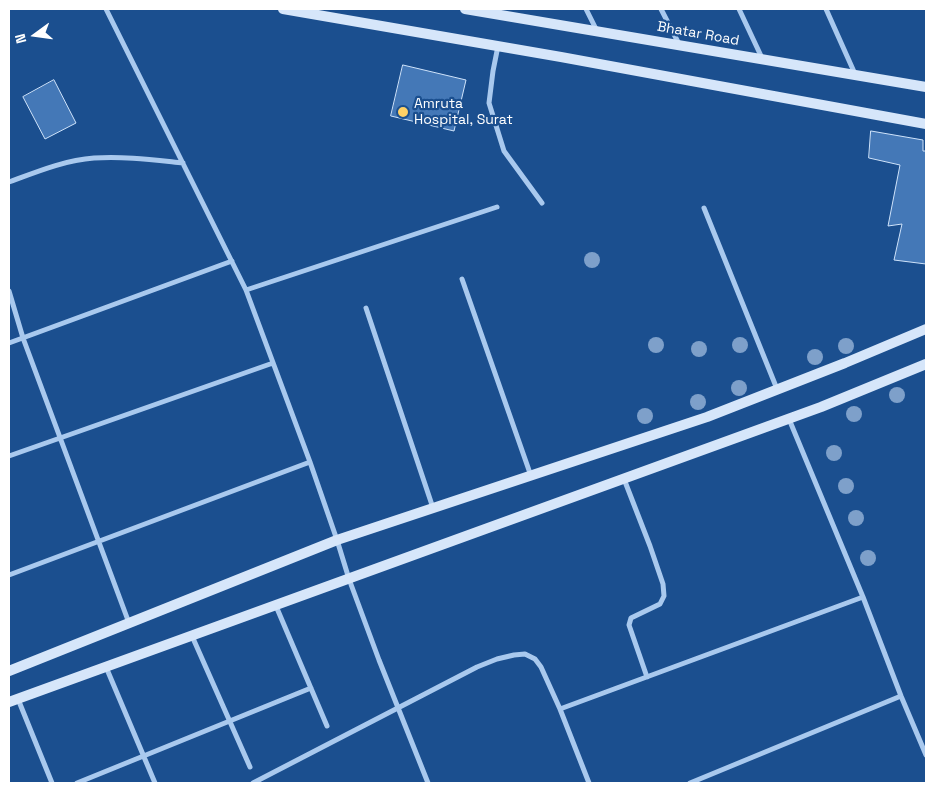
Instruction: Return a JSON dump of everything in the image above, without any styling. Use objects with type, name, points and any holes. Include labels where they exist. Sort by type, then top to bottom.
[{"type":"street","points":[[106,9],[246,290],[310,462],[349,579],[428,783]]},
{"type":"street","points":[[283,9],[926,124]]},
{"type":"street","name":"Bhatar Road","points":[[465,9],[505,12],[597,31],[926,87]]},
{"type":"street","points":[[586,9],[597,31]]},
{"type":"street","points":[[661,9],[679,45]]},
{"type":"street","points":[[739,9],[762,59]]},
{"type":"street","points":[[826,9],[855,74]]},
{"type":"street","points":[[498,46],[488,103],[504,151],[542,203]]},
{"type":"street","points":[[9,182],[59,165],[93,158],[119,157],[183,164]]},
{"type":"street","points":[[246,290],[497,208]]},
{"type":"street","points":[[704,208],[777,390]]},
{"type":"street","points":[[9,343],[232,261]]},
{"type":"street","points":[[462,279],[531,476]]},
{"type":"street","points":[[9,291],[23,338],[129,624]]},
{"type":"street","points":[[366,308],[433,508]]},
{"type":"street","points":[[9,671],[337,540],[707,417],[926,329]]},
{"type":"street","points":[[9,456],[273,363]]},
{"type":"street","points":[[52,783],[13,701],[624,480],[821,407],[926,364]]},
{"type":"street","points":[[789,419],[863,597],[926,756]]},
{"type":"street","points":[[9,574],[310,462]]},
{"type":"street","points":[[624,480],[663,584],[664,596],[660,604],[631,618],[629,625],[647,677]]},
{"type":"street","points":[[560,709],[863,597]]},
{"type":"street","points":[[276,606],[327,726]]},
{"type":"street","points":[[192,636],[250,767]]},
{"type":"street","points":[[253,783],[477,667],[497,659],[525,654],[535,659],[541,667],[589,783]]},
{"type":"street","points":[[106,667],[155,783]]},
{"type":"street","points":[[77,783],[311,688]]},
{"type":"street","points":[[690,783],[901,696]]},
{"type":"building","points":[[403,65],[466,80],[454,131],[391,116]]},
{"type":"building","points":[[54,80],[76,123],[45,139],[23,97]]},
{"type":"building","points":[[871,131],[923,140],[923,151],[926,151],[926,264],[894,260],[902,224],[888,226],[900,165],[869,158]]},
{"type":"place","name":"Amruta Hospital, Surat","points":[[403,112]]}]
